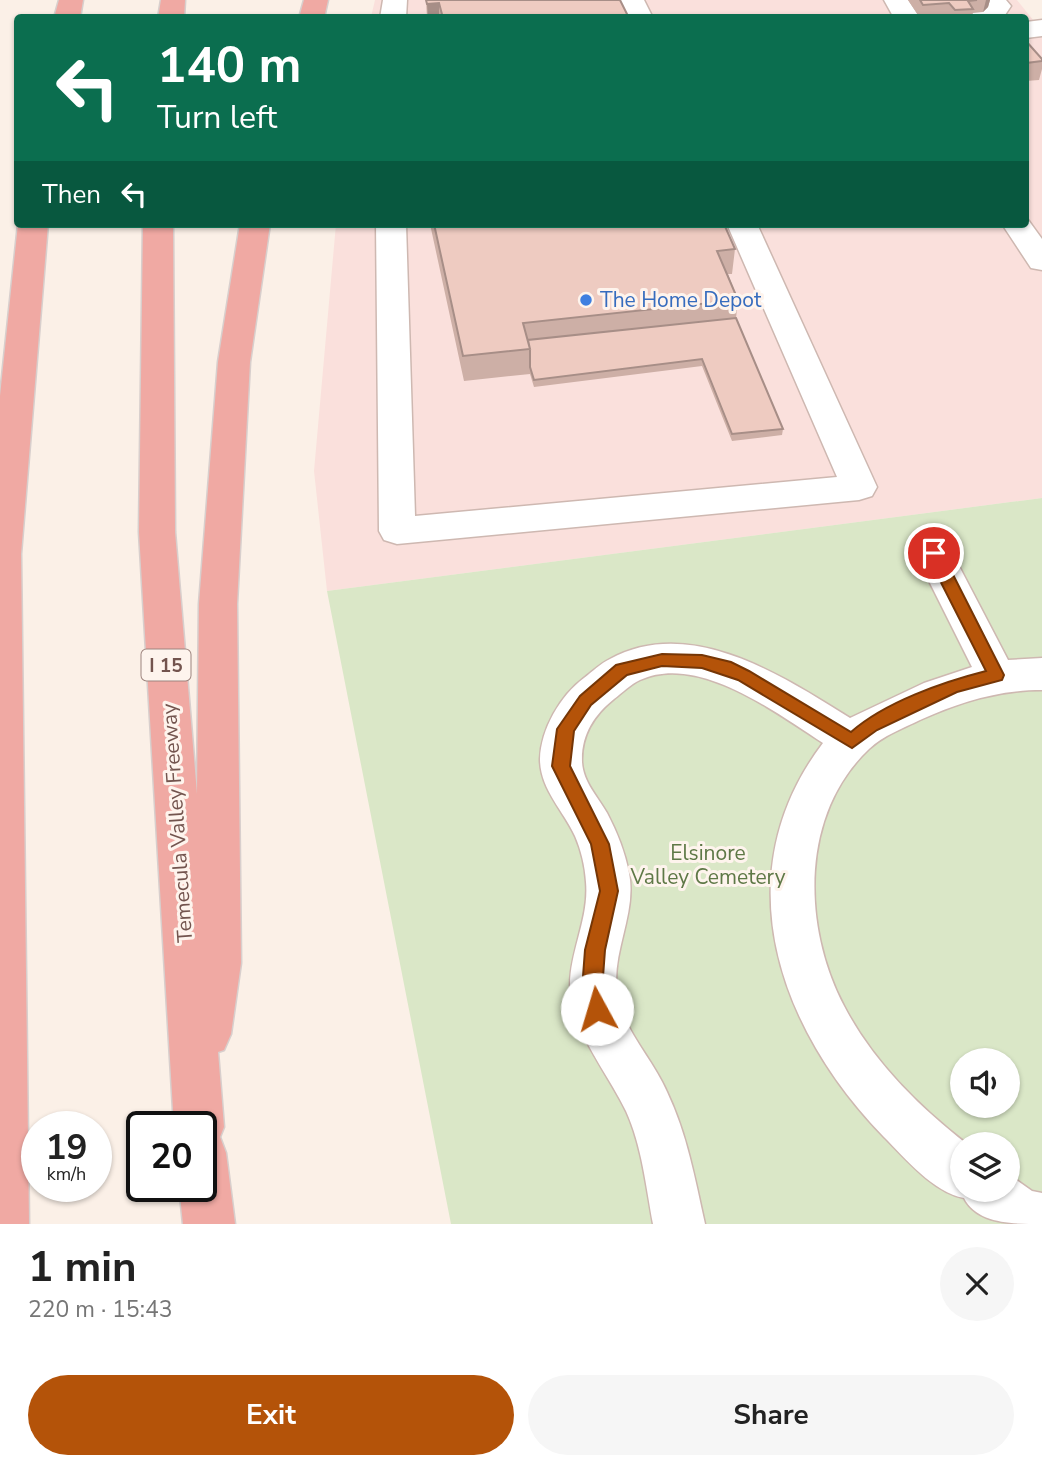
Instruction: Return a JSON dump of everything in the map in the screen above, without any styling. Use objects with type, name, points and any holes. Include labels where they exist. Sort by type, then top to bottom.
[{"type":"highway","points":[[3,1224],[1,543],[33,228]]},
{"type":"highway","name":"Temecula Valley Freeway","points":[[158,228],[157,532],[198,1111]]},
{"type":"highway","points":[[201,1111],[218,963],[218,604],[233,376],[254,228]]},
{"type":"highway","name":"Temecula Valley Freeway","points":[[207,1202],[209,1224]]},
{"type":"lane","points":[[989,14],[994,13],[998,6],[993,0]]},
{"type":"lane","points":[[883,8],[897,6],[904,14]]},
{"type":"lane","points":[[391,228],[397,531],[859,487],[744,228]]},
{"type":"lane","points":[[1020,228],[1042,261]]},
{"type":"lane","points":[[934,553],[996,675]]},
{"type":"lane","points":[[679,1224],[659,1138],[643,1094],[605,1028],[592,990],[595,950],[609,891],[600,844],[561,766],[566,729],[586,701],[608,678],[647,662],[677,659],[726,667],[852,741]]},
{"type":"lane","points":[[950,1164],[925,1144],[879,1098],[834,1036],[805,970],[796,929],[792,872],[808,808],[826,771],[852,741],[871,725],[953,687],[996,675],[1042,674]]},
{"type":"shaded area","points":[[375,0],[1017,0],[1028,14],[372,14]]},
{"type":"shaded area","points":[[1029,15],[1042,31],[1042,498],[327,591],[314,471],[336,228],[1029,228]]},
{"type":"green space","name":"Elsinore Valley Cemetery","points":[[1042,498],[1042,1224],[451,1224],[327,591]]},
{"type":"building","points":[[426,0],[620,0],[627,14],[442,14],[439,3],[427,4]]},
{"type":"building","points":[[920,0],[977,0],[968,1],[973,9],[955,10],[949,3],[923,5]]},
{"type":"building","points":[[1029,44],[1042,59],[1029,63]]},
{"type":"building","name":"The Home Depot","points":[[435,228],[726,228],[735,249],[717,251],[738,300],[523,323],[530,349],[463,356]]},
{"type":"building","points":[[736,318],[783,429],[732,434],[702,359],[534,380],[530,367],[528,340]]},
{"type":"place","name":"The Home Depot","points":[[586,300]]},
{"type":"route","points":[[597,1009],[592,990],[595,950],[609,891],[600,844],[565,779],[561,766],[566,729],[586,701],[608,678],[622,670],[662,660],[702,662],[726,667],[743,675],[852,741],[871,725],[953,687],[996,675],[934,553]]}]
